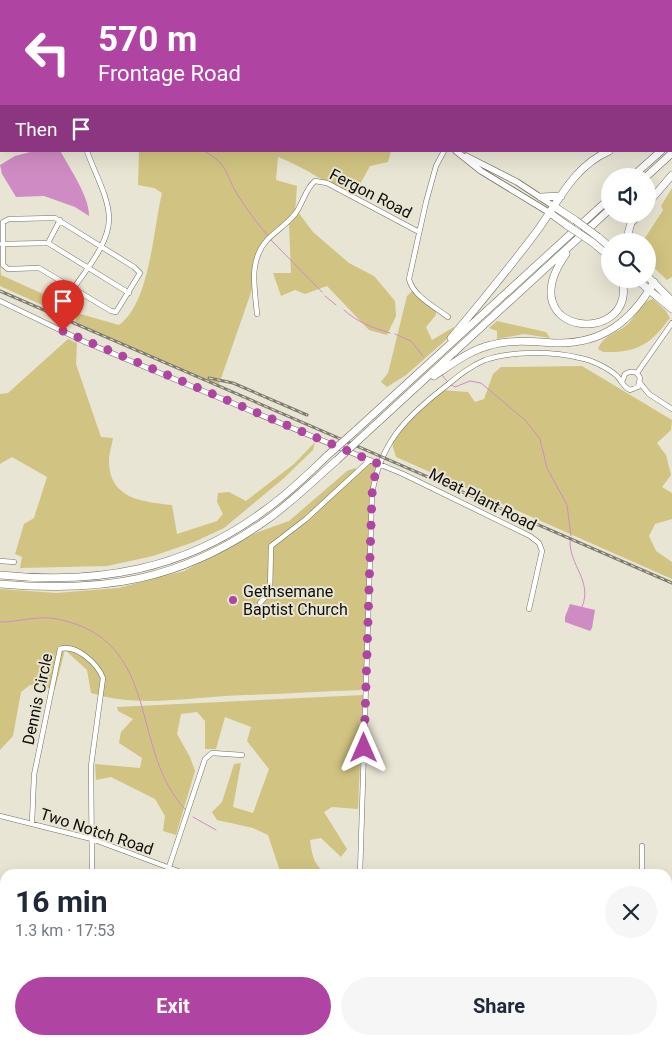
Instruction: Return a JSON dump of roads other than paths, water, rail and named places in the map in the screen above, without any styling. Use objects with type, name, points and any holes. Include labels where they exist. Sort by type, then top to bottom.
[{"type":"highway","points":[[435,357],[555,207],[571,179],[590,161],[607,152]]},
{"type":"highway","points":[[642,168],[660,152]]},
{"type":"highway","points":[[656,168],[672,153]]},
{"type":"highway","points":[[656,194],[672,175]]},
{"type":"highway","points":[[541,197],[561,196]]},
{"type":"highway","points":[[0,575],[60,579],[94,577],[133,571],[175,559],[214,542],[249,522],[278,501],[601,206]]},
{"type":"highway","points":[[555,207],[601,239]]},
{"type":"highway","points":[[550,213],[601,250]]},
{"type":"highway","points":[[0,584],[49,588],[99,586],[147,578],[194,561],[233,542],[269,518],[337,460],[601,217]]},
{"type":"highway","points":[[575,242],[555,271],[550,288],[553,304],[563,317],[576,324],[588,325],[607,319],[615,312],[621,301],[624,288]]},
{"type":"highway","points":[[656,284],[672,301]]},
{"type":"highway","points":[[647,288],[672,309]]},
{"type":"highway","points":[[395,408],[456,361],[488,346],[515,341],[578,343],[606,334],[623,322],[650,290]]},
{"type":"main road","points":[[458,153],[482,163],[555,207]]},
{"type":"main road","points":[[458,153],[481,172],[550,213]]},
{"type":"street","points":[[74,289],[100,246],[107,229],[109,216],[106,200],[87,152]]},
{"type":"street","points":[[444,152],[433,176],[411,264],[410,282],[421,297],[448,317]]},
{"type":"street","name":"Fergon Road","points":[[257,314],[254,284],[256,260],[265,243],[295,213],[308,188],[315,181],[327,183],[419,232]]},
{"type":"street","points":[[55,218],[100,246],[140,273],[116,312],[111,311],[39,268],[8,269],[3,265],[3,222],[9,219],[55,218]]},
{"type":"street","points":[[48,243],[60,220]]},
{"type":"street","points":[[2,244],[48,243],[129,293]]},
{"type":"street","name":"Meat Plant Road","points":[[0,301],[85,342],[370,460],[451,496],[537,540],[541,547],[542,555],[529,610]]},
{"type":"street","points":[[637,373],[672,323]]},
{"type":"street","points":[[360,869],[372,494],[375,475],[391,440],[407,417],[460,375],[484,361],[511,354],[550,355],[580,358],[609,371],[625,374],[631,371],[637,373]]},
{"type":"street","points":[[609,371],[627,389],[650,394]]},
{"type":"street","points":[[637,373],[640,383],[650,394],[672,409]]},
{"type":"street","points":[[622,382],[625,374]]},
{"type":"street","points":[[634,389],[640,383]]},
{"type":"street","points":[[260,604],[270,592],[270,546],[306,519],[370,460]]},
{"type":"street","points":[[0,561],[14,562]]},
{"type":"street","name":"Dennis Circle","points":[[32,823],[34,775],[52,679],[60,649],[68,648],[92,662],[103,678],[91,766],[92,839]]},
{"type":"street","points":[[169,867],[205,759],[212,753],[242,755]]},
{"type":"street","name":"Two Notch Road","points":[[0,816],[92,839],[174,869]]},
{"type":"street","points":[[92,839],[92,869]]},
{"type":"street","points":[[642,846],[642,869]]},
{"type":"waterway","points":[[206,152],[222,165],[237,194],[268,236]]},
{"type":"waterway","points":[[271,240],[322,292]]},
{"type":"waterway","points":[[325,296],[336,305]]},
{"type":"waterway","points":[[344,310],[354,318],[390,333]]},
{"type":"waterway","points":[[395,334],[411,341],[423,356]]},
{"type":"waterway","points":[[441,374],[447,381]]},
{"type":"waterway","points":[[450,384],[455,387],[470,381],[481,383],[526,421],[540,439],[547,468],[567,505],[571,536]]},
{"type":"waterway","points":[[570,541],[573,558],[585,589],[582,607]]},
{"type":"waterway","points":[[0,622],[43,618],[57,619],[91,631],[114,649],[130,673],[140,700],[156,758],[168,786],[186,810]]},
{"type":"waterway","points":[[193,817],[216,830]]},
{"type":"railway","points":[[0,291],[672,583]]},
{"type":"railway","points":[[209,378],[233,383],[307,415]]},
{"type":"place","name":"Gethsemane Baptist Church","points":[[233,600]]}]
